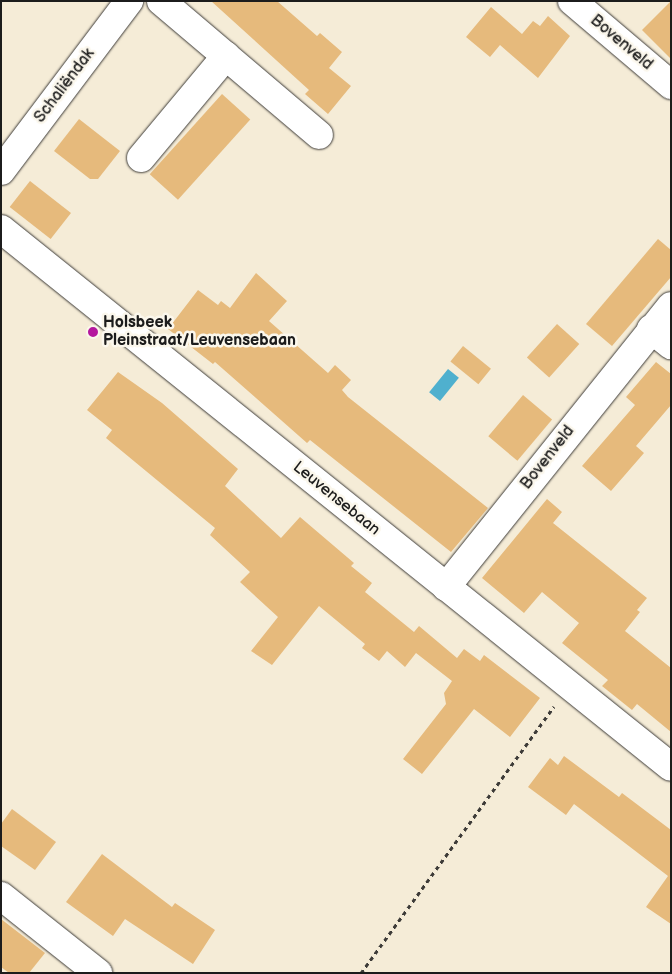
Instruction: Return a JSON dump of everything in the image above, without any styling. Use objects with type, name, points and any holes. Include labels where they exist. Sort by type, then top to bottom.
[{"type":"street","name":"Schaliëndak","points":[[1,171],[129,1]]},
{"type":"street","points":[[161,1],[319,135]]},
{"type":"street","name":"Bovenveld","points":[[572,1],[671,85]]},
{"type":"street","points":[[141,158],[226,56]]},
{"type":"street","name":"Leuvensebaan","points":[[1,229],[671,767]]},
{"type":"street","name":"Bovenveld","points":[[446,587],[661,337],[671,306]]},
{"type":"street","points":[[1,896],[98,973]]},
{"type":"path","points":[[361,973],[558,700]]},
{"type":"water","points":[[448,369],[459,378],[440,401],[429,392]]},
{"type":"building","points":[[211,1],[277,1],[317,36],[320,33],[342,52],[329,68],[351,86],[328,114],[305,94],[309,90]]},
{"type":"building","points":[[671,1],[671,59],[642,30]]},
{"type":"building","points":[[491,7],[522,34],[533,21],[540,26],[548,16],[570,36],[538,78],[500,45],[490,57],[466,37]]},
{"type":"building","points":[[222,94],[250,119],[178,200],[150,174]]},
{"type":"building","points":[[79,119],[120,151],[98,179],[90,179],[54,151]]},
{"type":"building","points":[[30,181],[71,213],[51,239],[10,207]]},
{"type":"building","points":[[658,239],[671,250],[671,277],[612,346],[586,324]]},
{"type":"building","points":[[256,273],[287,301],[269,321],[328,373],[335,365],[351,380],[342,390],[348,397],[488,508],[451,552],[310,440],[307,443],[215,362],[213,364],[168,329],[198,290],[218,305],[221,301],[230,308]]},
{"type":"building","points":[[557,324],[579,344],[549,378],[527,357]]},
{"type":"building","points":[[463,346],[491,369],[478,384],[450,362]]},
{"type":"building","points":[[656,362],[671,374],[671,405],[636,446],[644,453],[611,491],[582,466],[635,405],[626,397]]},
{"type":"building","points":[[118,372],[162,403],[238,469],[225,486],[281,538],[300,517],[354,563],[351,566],[372,583],[365,592],[414,632],[419,626],[457,658],[464,649],[480,661],[484,655],[540,698],[510,737],[474,709],[422,774],[403,759],[446,704],[444,693],[452,681],[416,653],[405,667],[387,651],[379,661],[362,648],[365,644],[319,606],[272,665],[251,651],[278,617],[240,582],[250,572],[210,535],[215,528],[106,438],[112,430],[87,410]]},
{"type":"building","points":[[523,395],[552,419],[517,461],[488,436]]},
{"type":"building","points":[[547,499],[562,512],[553,523],[647,598],[637,610],[640,612],[625,631],[671,668],[671,732],[637,704],[632,710],[602,686],[608,680],[562,643],[579,623],[542,592],[524,613],[482,578]]},
{"type":"building","points":[[564,756],[619,797],[622,793],[671,830],[671,924],[646,907],[668,876],[574,804],[566,815],[528,787],[550,758],[558,765]]},
{"type":"building","points":[[12,809],[56,842],[35,870],[1,846],[1,824]]},
{"type":"building","points":[[102,854],[172,907],[175,903],[215,930],[193,964],[125,919],[113,936],[66,902]]},
{"type":"building","points":[[1,919],[45,953],[29,973],[9,973],[1,967]]},
{"type":"place","name":"Holsbeek Pleinstraat/Leuvensebaan","points":[[93,332]]}]
